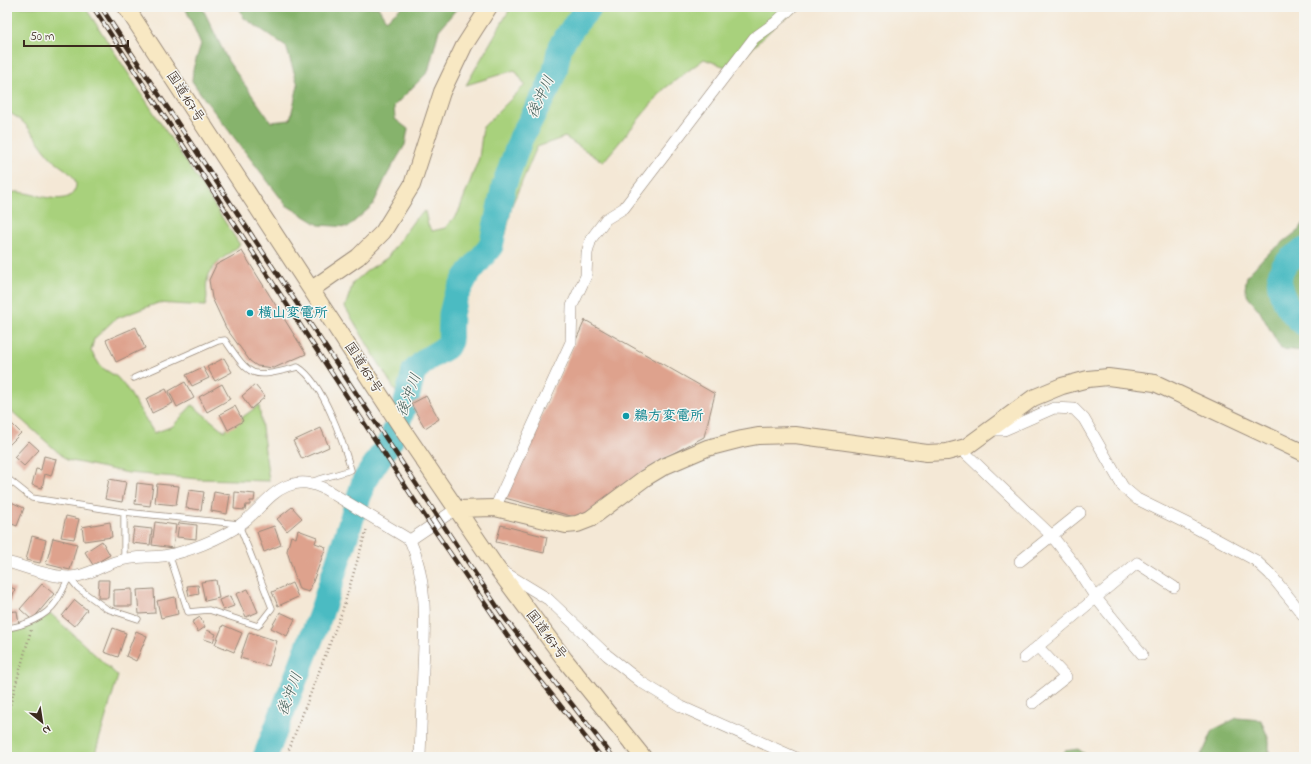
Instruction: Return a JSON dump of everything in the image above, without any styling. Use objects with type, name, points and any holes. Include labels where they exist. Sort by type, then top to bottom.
[{"type":"street","name":"国道167号","points":[[126,7],[407,436],[496,567],[565,660],[643,757]]},
{"type":"street","points":[[312,289],[358,257],[383,232],[390,221],[412,185],[445,85],[464,46],[489,7]]},
{"type":"street","points":[[495,508],[571,342],[572,306],[586,276],[587,253],[591,239],[606,220],[624,208],[754,38],[775,23],[792,7]]},
{"type":"street","points":[[410,540],[456,508],[495,508],[566,525],[577,524],[590,519],[645,478],[665,466],[707,448],[758,436],[795,435],[927,453],[947,452],[961,449],[1033,398],[1068,384],[1088,379],[1108,377],[1155,382],[1304,453]]},
{"type":"street","points":[[989,430],[1004,430],[1054,408],[1074,409],[1084,419],[1123,487],[1137,499],[1190,524],[1255,560],[1270,574],[1304,616]]},
{"type":"street","points":[[961,449],[1052,536],[1074,564],[1096,598],[1142,654]]},
{"type":"street","points":[[7,562],[69,577],[88,573],[136,556],[170,554],[209,540],[240,525],[277,491],[298,482],[310,482],[325,488],[410,540],[419,567],[425,603],[420,757]]},
{"type":"street","points":[[1020,561],[1080,513]]},
{"type":"street","points":[[1024,658],[1137,563],[1174,587]]},
{"type":"street","points":[[496,567],[548,599],[607,655],[641,682],[682,707],[794,757]]},
{"type":"street","points":[[1033,703],[1066,677],[1038,647]]},
{"type":"lane","points":[[134,378],[218,341],[225,340],[242,366],[257,374],[272,374],[298,367],[305,371],[316,384],[326,404],[344,446],[351,470],[310,482]]},
{"type":"lane","points":[[7,478],[32,498],[124,512],[240,525],[272,608],[258,626],[209,610],[188,612],[170,554]]},
{"type":"lane","points":[[124,512],[124,560]]},
{"type":"lane","points":[[7,628],[20,627],[55,603],[69,577],[78,588],[107,610],[138,619]]},
{"type":"path","points":[[286,757],[342,612],[365,534],[372,517]]},
{"type":"path","points":[[7,716],[35,618]]},
{"type":"green space","points":[[7,7],[85,7],[240,245],[211,270],[206,287],[207,300],[205,306],[158,303],[115,319],[94,339],[91,351],[101,367],[117,377],[128,390],[154,433],[173,426],[192,405],[224,431],[259,405],[269,481],[199,479],[128,473],[67,460],[7,407],[7,196],[13,192],[22,192],[59,199],[67,197],[73,193],[76,183],[72,175],[51,158],[24,123],[7,111]]},
{"type":"green space","points":[[185,7],[202,7],[228,61],[271,122],[290,120],[298,85],[286,46],[244,18],[239,7],[378,7],[386,20],[402,7],[458,7],[439,30],[428,72],[394,106],[395,119],[408,129],[405,145],[387,175],[373,205],[348,227],[319,225],[286,205],[206,101],[192,81],[193,69],[201,44]]},
{"type":"green space","points":[[511,7],[804,7],[780,21],[731,69],[704,59],[664,89],[603,162],[565,137],[537,147],[512,205],[506,234],[461,296],[455,317],[442,339],[406,365],[405,391],[399,397],[345,307],[353,283],[368,270],[387,258],[415,219],[425,211],[428,225],[432,231],[445,228],[458,213],[479,158],[483,127],[525,85],[515,70],[466,85]]},
{"type":"green space","points":[[1304,223],[1304,351],[1281,349],[1259,310],[1248,297],[1245,289],[1247,276],[1264,257],[1299,230]]},
{"type":"green space","points":[[51,614],[118,676],[94,757],[7,757],[7,631],[21,630]]},
{"type":"green space","points":[[1237,718],[1261,720],[1269,740],[1269,757],[1201,757],[1213,730]]},
{"type":"green space","points":[[1078,749],[1089,757],[1060,757],[1065,751]]},
{"type":"building","name":"横山変電所","points":[[242,251],[306,354],[274,368],[257,366],[250,361],[226,328],[212,298],[209,280],[216,265]]},
{"type":"building","name":"鵜方変電所","points":[[585,320],[715,394],[704,437],[668,456],[627,482],[582,519],[505,498]]},
{"type":"building","points":[[136,327],[145,348],[116,362],[106,340]]},
{"type":"building","points":[[224,358],[232,372],[215,381],[207,367]]},
{"type":"building","points":[[203,367],[209,378],[192,386],[186,375]]},
{"type":"building","points":[[185,382],[194,398],[177,407],[169,391]]},
{"type":"building","points":[[222,384],[230,399],[207,412],[199,397]]},
{"type":"building","points":[[255,385],[265,397],[251,409],[242,396]]},
{"type":"building","points":[[166,389],[173,403],[152,413],[146,399]]},
{"type":"building","points":[[426,396],[439,419],[425,428],[411,404]]},
{"type":"building","points":[[235,406],[243,421],[228,430],[220,414]]},
{"type":"building","points":[[10,422],[21,433],[7,447],[7,425]]},
{"type":"building","points":[[321,428],[329,447],[302,459],[293,441]]},
{"type":"building","points":[[29,441],[39,450],[24,466],[14,457]]},
{"type":"building","points":[[44,456],[56,459],[51,476],[45,474],[42,488],[32,485],[36,469],[41,470]]},
{"type":"building","points":[[109,479],[126,482],[122,502],[105,499]]},
{"type":"building","points":[[137,483],[153,485],[150,506],[135,504]]},
{"type":"building","points":[[157,484],[179,486],[176,505],[155,503]]},
{"type":"building","points":[[189,490],[204,492],[201,510],[186,508]]},
{"type":"building","points":[[214,492],[230,495],[227,514],[211,511]]},
{"type":"building","points":[[235,492],[255,494],[254,501],[250,501],[250,505],[246,505],[245,510],[234,509]]},
{"type":"building","points":[[7,500],[24,508],[17,526],[7,522]]},
{"type":"building","points":[[292,507],[302,518],[287,531],[277,519]]},
{"type":"building","points":[[66,516],[79,519],[74,539],[61,537]]},
{"type":"building","points":[[110,522],[112,537],[84,541],[82,527]]},
{"type":"building","points":[[155,522],[176,525],[173,548],[152,545]]},
{"type":"building","points":[[179,523],[197,525],[196,539],[177,537]]},
{"type":"building","points":[[501,525],[547,537],[544,553],[496,542]]},
{"type":"building","points":[[274,526],[281,545],[264,552],[257,532]]},
{"type":"building","points":[[134,527],[152,529],[150,545],[132,543]]},
{"type":"building","points":[[298,530],[317,537],[315,543],[326,547],[309,592],[299,589],[287,551],[291,536],[296,538]]},
{"type":"building","points":[[32,536],[46,540],[40,563],[26,560]]},
{"type":"building","points":[[53,538],[77,544],[70,570],[46,564]]},
{"type":"building","points":[[102,541],[110,555],[93,565],[85,552]]},
{"type":"building","points":[[99,580],[109,580],[108,598],[98,598]]},
{"type":"building","points":[[216,580],[219,598],[205,601],[201,582]]},
{"type":"building","points":[[292,583],[298,597],[278,606],[272,592]]},
{"type":"building","points":[[42,584],[54,594],[32,620],[20,609]]},
{"type":"building","points":[[198,585],[199,594],[189,596],[187,586]]},
{"type":"building","points":[[7,586],[15,589],[10,604],[7,603]]},
{"type":"building","points":[[132,589],[132,606],[114,606],[114,590]]},
{"type":"building","points":[[154,589],[155,613],[139,614],[137,590]]},
{"type":"building","points":[[248,589],[258,612],[246,617],[236,594]]},
{"type":"building","points":[[230,596],[234,606],[223,610],[219,600]]},
{"type":"building","points":[[175,597],[178,614],[161,618],[157,601]]},
{"type":"building","points":[[75,600],[87,610],[74,626],[62,616]]},
{"type":"building","points":[[17,611],[19,624],[7,625],[7,612]]},
{"type":"building","points":[[280,612],[295,619],[287,636],[271,628]]},
{"type":"building","points":[[200,617],[205,627],[198,632],[192,622]]},
{"type":"building","points":[[223,625],[242,633],[234,652],[215,644]]},
{"type":"building","points":[[113,628],[126,633],[118,657],[104,652]]},
{"type":"building","points":[[207,630],[216,634],[213,642],[204,639]]},
{"type":"building","points":[[136,631],[147,636],[136,661],[126,656]]},
{"type":"building","points":[[249,632],[277,641],[269,666],[240,658]]},
{"type":"waterway","name":"後沖川","points":[[265,757],[320,616],[364,481],[391,440],[406,402],[414,371],[427,359],[447,347],[450,341],[451,314],[455,298],[466,277],[491,246],[504,185],[521,138],[549,86],[555,71],[560,46],[590,7]]},
{"type":"waterway","points":[[1304,250],[1284,266],[1280,282],[1281,290],[1288,306],[1304,324]]},
{"type":"railway","points":[[93,7],[430,524],[522,657],[601,757]]},
{"type":"railway","points":[[101,7],[504,617],[613,757]]},
{"type":"place","name":"横山変電所","points":[[250,313]]},
{"type":"place","name":"鵜方変電所","points":[[626,416]]}]
